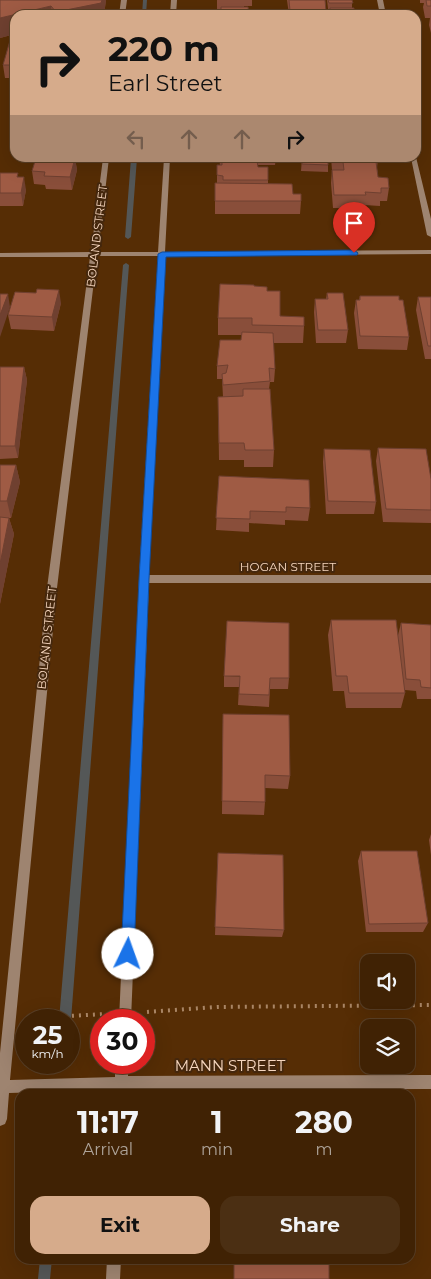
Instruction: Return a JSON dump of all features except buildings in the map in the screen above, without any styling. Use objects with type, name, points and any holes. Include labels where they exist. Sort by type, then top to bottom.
[{"type":"street","name":"BOLAND STREET","points":[[0,1119],[52,588],[106,162]]},
{"type":"street","points":[[125,1009],[144,579],[167,162]]},
{"type":"street","points":[[415,162],[431,235]]},
{"type":"street","points":[[0,255],[431,252]]},
{"type":"street","name":"HOGAN STREET","points":[[144,579],[431,579]]},
{"type":"street","points":[[121,1088],[122,1074]]},
{"type":"street","name":"MANN STREET","points":[[2,1087],[121,1088],[431,1082]]},
{"type":"street","points":[[114,1264],[114,1279]]},
{"type":"path","points":[[155,1014],[217,1007],[431,1005]]},
{"type":"waterway","points":[[144,10],[145,0]]},
{"type":"waterway","points":[[128,237],[134,162]]},
{"type":"waterway","points":[[66,1009],[126,265]]},
{"type":"waterway","points":[[44,1279],[46,1264]]},
{"type":"route","points":[[128,954],[144,579],[162,254],[354,253]]}]
